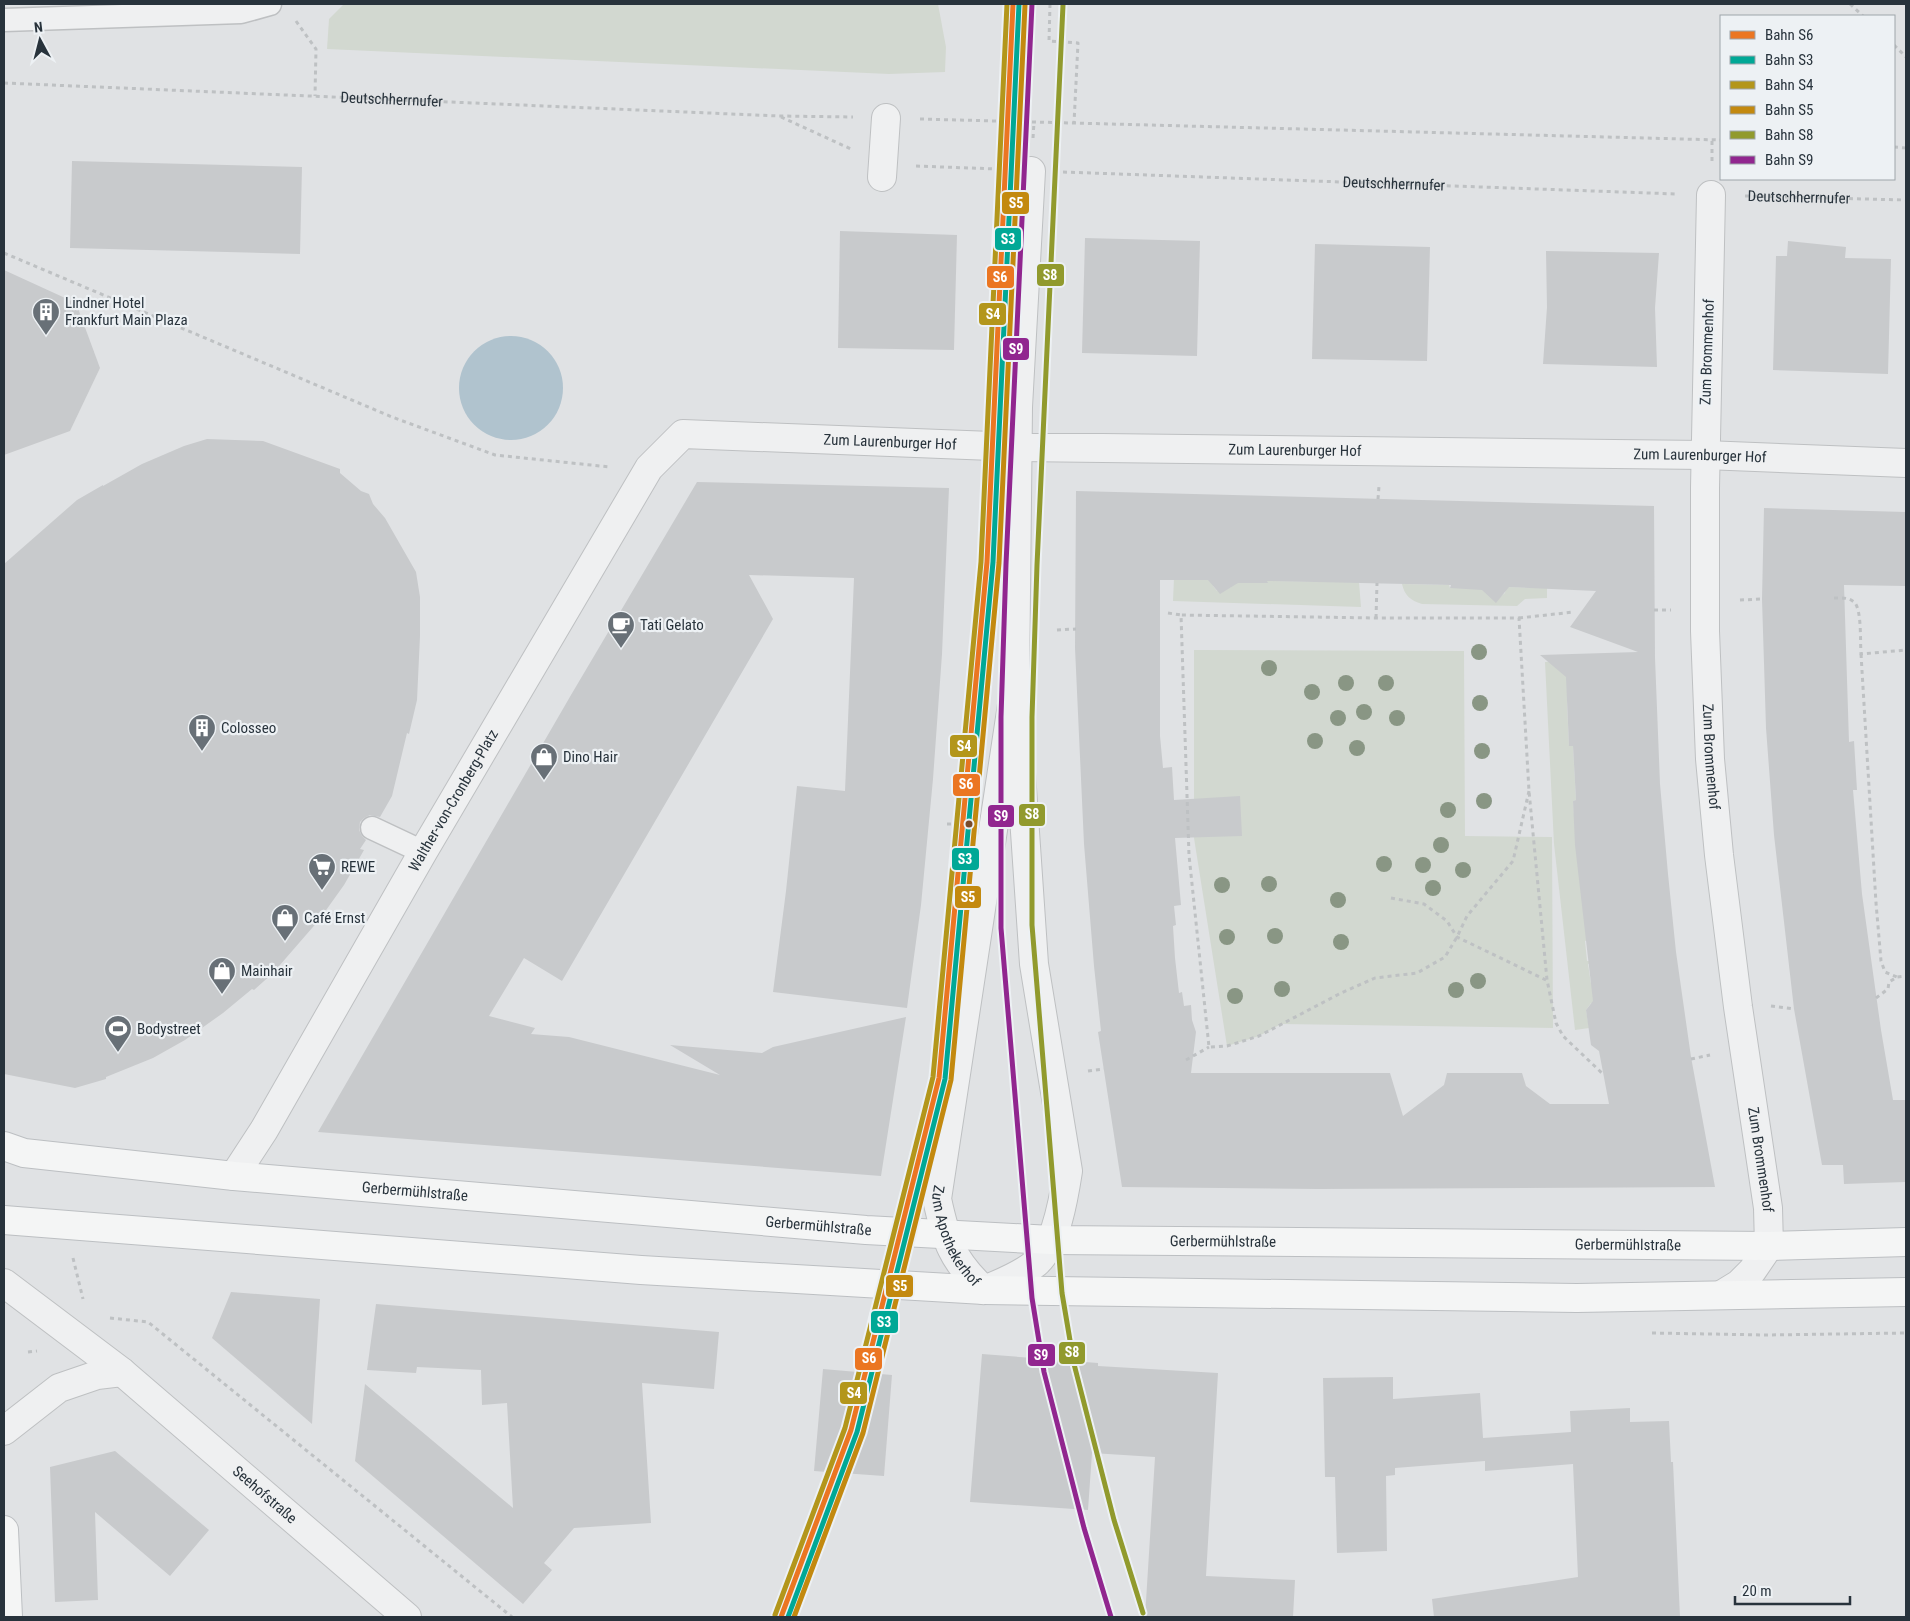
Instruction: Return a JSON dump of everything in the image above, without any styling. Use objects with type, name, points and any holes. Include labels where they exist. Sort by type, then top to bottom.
[{"type":"main road","name":"Gerbermühlstraße","points":[[4,1146],[32,1154],[234,1176],[866,1230],[945,1235],[1051,1240],[1769,1246],[1906,1242]]},
{"type":"main road","points":[[4,1220],[641,1270],[984,1290],[1577,1298],[1906,1292]]},
{"type":"main road","points":[[4,1530],[8,1617]]},
{"type":"street","points":[[883,171],[886,118]]},
{"type":"street","name":"Zum Apothekerhof","points":[[1015,685],[937,1198],[945,1235],[955,1257],[966,1274],[984,1290],[1011,1278],[1037,1262],[1051,1240],[1063,1204],[1068,1172],[1034,964],[1015,685],[1018,407],[1031,171]]},
{"type":"street","name":"Zum Brommenhof","points":[[1711,195],[1705,456],[1705,631],[1710,759],[1719,855],[1738,1007],[1768,1208],[1769,1246]]},
{"type":"street","name":"Zum Laurenburger Hof","points":[[683,434],[1018,447],[1705,456],[1906,463]]},
{"type":"street","name":"Walther-von-Cronberg-Platz","points":[[234,1176],[264,1130],[423,852],[648,468],[683,434]]},
{"type":"street","points":[[1721,1295],[1739,1284],[1752,1271],[1769,1246]]},
{"type":"street","name":"Seehofstraße","points":[[4,1283],[122,1372],[407,1617]]},
{"type":"street","points":[[4,1431],[59,1388],[98,1375],[122,1372]]},
{"type":"lane","points":[[4,20],[241,12],[270,4]]},
{"type":"lane","points":[[372,828],[423,852]]},
{"type":"path","points":[[1050,4],[1049,41],[1078,43],[1074,123]]},
{"type":"path","points":[[1850,4],[1862,15]]},
{"type":"path","points":[[295,19],[316,49],[315,96]]},
{"type":"path","points":[[1895,47],[1906,57]]},
{"type":"path","name":"Deutschherrnufer","points":[[4,83],[779,116],[1720,140]]},
{"type":"path","name":"Deutschherrnufer","points":[[779,116],[883,171],[1031,171],[1906,200]]},
{"type":"path","points":[[4,253],[392,418],[496,455],[611,467]]},
{"type":"path","points":[[1378,486],[1378,499]]},
{"type":"path","points":[[1376,618],[1377,583]]},
{"type":"path","points":[[1834,598],[1845,598],[1855,603],[1858,611],[1881,961],[1885,972],[1897,977]]},
{"type":"path","points":[[1740,600],[1762,599]]},
{"type":"path","points":[[1654,610],[1680,610]]},
{"type":"path","points":[[1168,613],[1181,615],[1376,618],[1519,618],[1574,612]]},
{"type":"path","points":[[1181,615],[1189,856],[1209,1047]]},
{"type":"path","points":[[1519,618],[1529,791],[1547,980],[1556,1023],[1564,1036],[1604,1075]]},
{"type":"path","points":[[1056,630],[1076,629]]},
{"type":"path","points":[[1861,654],[1906,650]]},
{"type":"path","points":[[1186,1060],[1209,1047],[1227,1046],[1259,1036],[1341,993],[1375,978],[1417,973],[1445,957],[1467,916],[1513,861],[1529,791]]},
{"type":"path","points":[[1391,898],[1424,904],[1446,921],[1457,937],[1547,980]]},
{"type":"path","points":[[1876,998],[1888,989],[1889,982],[1897,977],[1906,976]]},
{"type":"path","points":[[1770,1006],[1794,1009]]},
{"type":"path","points":[[1691,1060],[1716,1053]]},
{"type":"path","points":[[1088,1071],[1104,1069]]},
{"type":"path","points":[[73,1257],[85,1308]]},
{"type":"path","points":[[105,1318],[148,1322],[512,1617]]},
{"type":"shaded area","points":[[344,4],[938,4],[946,47],[945,72],[889,74],[327,49],[329,19]]},
{"type":"shaded area","points":[[1174,578],[1212,580],[1213,586],[1217,591],[1223,591],[1231,587],[1233,581],[1267,583],[1267,581],[1359,582],[1361,607],[1173,601]]},
{"type":"shaded area","points":[[1547,582],[1547,598],[1525,599],[1517,606],[1422,604],[1409,597],[1402,584],[1449,585],[1450,588],[1486,587],[1500,597],[1505,593],[1506,587],[1541,588]]},
{"type":"shaded area","points":[[1194,650],[1464,651],[1465,836],[1552,837],[1553,1028],[1281,1024],[1259,1036],[1227,1046],[1194,838]]},
{"type":"shaded area","points":[[1563,661],[1570,680],[1567,703],[1569,746],[1573,746],[1576,800],[1573,801],[1576,843],[1588,940],[1585,941],[1587,961],[1591,961],[1588,964],[1591,984],[1594,984],[1597,1003],[1591,1003],[1586,1010],[1589,1028],[1575,1030],[1554,844],[1545,662]]},
{"type":"water","points":[[511,336],[531,340],[540,344],[548,351],[555,359],[559,368],[563,388],[559,408],[555,417],[548,425],[540,432],[531,436],[511,440],[491,436],[482,432],[474,425],[467,417],[463,408],[459,388],[463,368],[467,359],[474,351],[482,344],[491,340]]},
{"type":"building","points":[[72,161],[302,167],[300,254],[70,248]]},
{"type":"building","points":[[840,231],[957,235],[954,350],[838,348]]},
{"type":"building","points":[[1085,238],[1200,241],[1197,356],[1082,353]]},
{"type":"building","points":[[1788,241],[1846,247],[1845,258],[1891,259],[1888,374],[1773,370],[1776,256],[1787,256]]},
{"type":"building","points":[[1315,244],[1430,247],[1427,361],[1312,359]]},
{"type":"building","points":[[1546,251],[1659,253],[1655,308],[1657,367],[1543,364],[1547,307]]},
{"type":"building","name":"Lindner Hotel Frankfurt Main Plaza","points":[[4,270],[76,303],[100,368],[70,431],[4,455]]},
{"type":"building","name":"Colosseo","points":[[207,439],[263,441],[340,469],[340,473],[361,491],[369,494],[373,504],[385,518],[416,572],[420,597],[417,700],[392,796],[380,817],[370,815],[360,822],[359,830],[366,840],[360,849],[364,850],[344,885],[319,920],[273,973],[223,1013],[185,1040],[153,1058],[106,1077],[106,1079],[75,1088],[4,1074],[4,564],[77,500],[142,464],[184,446]]},
{"type":"building","points":[[697,482],[949,488],[942,654],[933,779],[921,905],[907,1008],[773,992],[797,786],[845,791],[854,578],[749,575],[773,619],[562,981],[524,958],[489,1016],[535,1028],[531,1034],[569,1037],[720,1075],[670,1045],[762,1053],[773,1047],[906,1017],[881,1176],[318,1132],[571,695]]},
{"type":"building","points":[[1076,491],[1654,506],[1655,658],[1660,784],[1668,874],[1676,952],[1691,1057],[1715,1187],[1318,1189],[1122,1187],[1098,1032],[1101,1031],[1084,844],[1075,648]],"holes":[[[1160,580],[1208,580],[1220,594],[1238,583],[1268,583],[1267,581],[1451,585],[1450,588],[1482,590],[1496,603],[1509,587],[1596,591],[1570,627],[1638,652],[1540,655],[1566,677],[1569,746],[1573,746],[1576,800],[1573,801],[1575,845],[1593,1001],[1586,1010],[1591,1045],[1599,1051],[1609,1104],[1550,1104],[1526,1086],[1522,1073],[1447,1073],[1444,1085],[1403,1116],[1390,1073],[1191,1073],[1196,1032],[1192,1020],[1191,1005],[1184,1006],[1182,992],[1179,993],[1175,958],[1173,926],[1176,925],[1174,906],[1181,905],[1175,838],[1242,836],[1240,796],[1174,800],[1172,767],[1163,768],[1160,736]]]},
{"type":"building","points":[[1764,508],[1906,512],[1906,586],[1844,585],[1849,742],[1854,741],[1857,790],[1853,790],[1862,894],[1893,1100],[1906,1100],[1906,1182],[1844,1184],[1843,1165],[1822,1165],[1794,1009],[1774,835],[1766,728],[1762,599]]},
{"type":"building","points":[[231,1292],[320,1299],[312,1424],[212,1338]]},
{"type":"building","points":[[376,1304],[719,1332],[714,1389],[642,1383],[651,1523],[574,1528],[544,1563],[552,1570],[523,1604],[355,1461],[365,1384],[513,1508],[507,1403],[482,1405],[481,1370],[417,1367],[416,1373],[367,1370]]},
{"type":"building","points":[[982,1354],[1098,1363],[1098,1366],[1218,1373],[1206,1576],[1295,1580],[1293,1617],[1145,1617],[1155,1457],[1092,1453],[1088,1510],[970,1502]]},
{"type":"building","points":[[823,1369],[892,1375],[884,1476],[814,1471]]},
{"type":"building","points":[[1393,1377],[1393,1399],[1480,1393],[1483,1438],[1571,1432],[1570,1411],[1630,1408],[1630,1422],[1669,1421],[1671,1462],[1673,1462],[1680,1617],[1434,1617],[1432,1599],[1578,1577],[1573,1464],[1485,1471],[1485,1461],[1395,1468],[1395,1475],[1386,1476],[1387,1551],[1337,1553],[1335,1477],[1325,1477],[1323,1378]]},
{"type":"building","points":[[115,1451],[209,1530],[170,1576],[95,1512],[98,1600],[55,1602],[50,1467]]},
{"type":"rail line","name":"S4","points":[[775,1615],[845,1428],[933,1077],[981,562],[1007,4]]},
{"type":"rail line","name":"S6","points":[[781,1617],[851,1430],[939,1078],[987,562],[1013,4]]},
{"type":"rail line","name":"S3","points":[[788,1617],[857,1432],[945,1079],[993,562],[1019,4]]},
{"type":"rail line","name":"S9","points":[[1032,4],[1006,564],[1001,717],[1001,928],[1032,1298],[1044,1372],[1084,1528],[1111,1617]]},
{"type":"rail line","name":"S5","points":[[794,1617],[863,1433],[951,1080],[999,563],[1025,5]]},
{"type":"rail line","name":"S8","points":[[1063,5],[1037,565],[1032,717],[1032,925],[1062,1293],[1074,1364],[1114,1520],[1143,1613]]},
{"type":"place","name":"Lindner Hotel Frankfurt Main Plaza","points":[[46,336]]},
{"type":"place","name":"Tati Gelato","points":[[621,649]]},
{"type":"place","name":"Colosseo","points":[[202,752]]},
{"type":"place","name":"Dino Hair","points":[[544,781]]},
{"type":"place","name":"REWE","points":[[322,891]]},
{"type":"place","name":"Café Ernst","points":[[285,942]]},
{"type":"place","name":"Mainhair","points":[[222,995]]},
{"type":"place","name":"Bodystreet","points":[[118,1053]]}]
